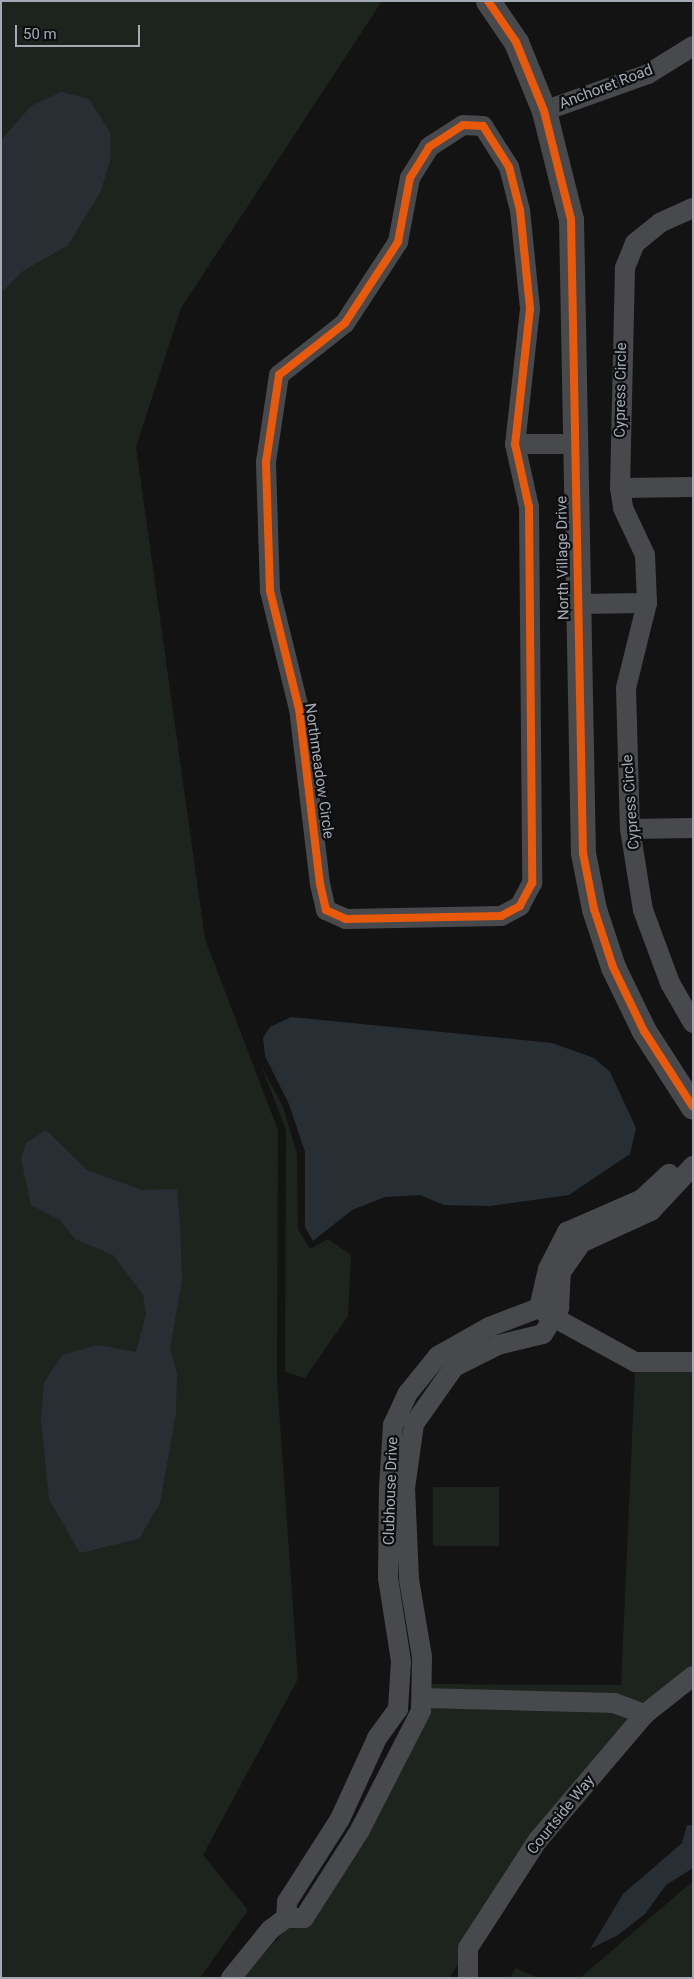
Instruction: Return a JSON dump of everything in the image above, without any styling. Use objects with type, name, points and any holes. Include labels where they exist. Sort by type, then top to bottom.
[{"type":"street","name":"North Village Drive","points":[[488,1],[516,42],[544,110],[571,219],[579,802],[594,909],[613,967],[644,1031],[693,1106]]},
{"type":"street","name":"Anchoret Road","points":[[544,110],[648,74],[693,46]]},
{"type":"street","name":"Northmeadow Circle","points":[[463,125],[483,126],[509,166],[520,210],[530,309],[515,444],[529,506],[532,883],[520,906],[501,916],[346,919],[326,910],[320,884],[298,709],[270,591],[266,462],[279,375],[345,323],[398,242],[410,178],[429,147],[463,125]]},
{"type":"street","name":"Cypress Circle","points":[[693,208],[660,223],[635,243],[625,268],[620,488],[623,508],[645,555],[647,603],[626,688],[630,829],[643,910],[670,983],[693,1023]]},
{"type":"street","points":[[515,444],[575,444]]},
{"type":"street","points":[[620,488],[693,487]]},
{"type":"street","points":[[577,604],[647,603]]},
{"type":"street","points":[[630,829],[693,828]]},
{"type":"street","points":[[546,1314],[548,1269],[566,1232],[642,1199],[693,1154]]},
{"type":"street","points":[[546,1314],[559,1308],[561,1272],[581,1243],[651,1211],[693,1166]]},
{"type":"street","points":[[546,1314],[635,1362],[693,1362]]},
{"type":"street","name":"Clubhouse Drive","points":[[231,1978],[255,1945],[286,1918],[304,1918],[360,1830],[421,1711],[422,1657],[409,1579],[405,1488],[414,1424],[454,1367],[498,1344],[543,1334],[546,1314],[489,1327],[438,1356],[408,1393],[393,1425],[388,1578],[401,1661],[398,1709],[377,1738],[340,1819],[287,1902],[286,1918]]},
{"type":"street","name":"Courtside Way","points":[[468,1978],[468,1948],[538,1840],[645,1714],[693,1676]]},
{"type":"street","points":[[422,1698],[614,1703],[645,1714]]},
{"type":"street","points":[[340,1819],[360,1830]]},
{"type":"shaded area","points":[[1,1],[382,1],[181,308],[136,447],[205,939],[278,1130],[277,1380],[298,1679],[203,1855],[248,1910],[200,1978],[1,1978]]},
{"type":"shaded area","points":[[61,92],[89,99],[110,132],[111,157],[101,191],[68,245],[23,271],[1,293],[1,140],[31,106]]},
{"type":"shaded area","points":[[291,1017],[552,1043],[594,1058],[610,1072],[636,1128],[630,1154],[569,1195],[490,1206],[444,1205],[420,1195],[385,1197],[352,1210],[313,1241],[305,1227],[305,1152],[289,1104],[265,1056],[263,1038],[270,1027]]},
{"type":"shaded area","points":[[261,1065],[283,1107],[297,1154],[298,1229],[310,1249],[328,1239],[351,1255],[348,1316],[305,1378],[285,1372],[286,1130]]},
{"type":"shaded area","points":[[46,1130],[87,1170],[142,1190],[177,1189],[180,1223],[182,1280],[170,1349],[177,1373],[176,1413],[160,1503],[139,1539],[80,1553],[49,1499],[41,1420],[44,1383],[62,1355],[98,1345],[136,1352],[146,1314],[143,1295],[113,1255],[75,1239],[60,1220],[31,1205],[21,1159],[26,1143]]},
{"type":"shaded area","points":[[635,1372],[693,1372],[693,1664],[644,1703],[430,1688],[430,1684],[621,1685]]},
{"type":"shaded area","points":[[433,1487],[499,1487],[499,1546],[433,1546]]},
{"type":"shaded area","points":[[430,1708],[613,1713],[629,1719],[449,1978],[242,1978],[365,1842]]},
{"type":"shaded area","points":[[687,1825],[693,1825],[693,1868],[666,1885],[645,1914],[618,1935],[590,1949],[623,1894],[682,1843]]},
{"type":"shaded area","points":[[693,1881],[693,1978],[580,1978]]},
{"type":"shaded area","points":[[516,1968],[538,1978],[510,1978]]},
{"type":"cycle path","points":[[488,1],[516,42],[544,111],[571,219],[583,853],[594,909],[613,967],[644,1031],[693,1107]]},
{"type":"cycle path","points":[[463,125],[483,126],[509,167],[520,210],[530,309],[515,444],[529,507],[532,883],[520,906],[501,916],[346,919],[326,910],[320,884],[299,709],[270,591],[266,462],[279,375],[345,323],[398,242],[410,178],[429,147],[463,125]]}]
